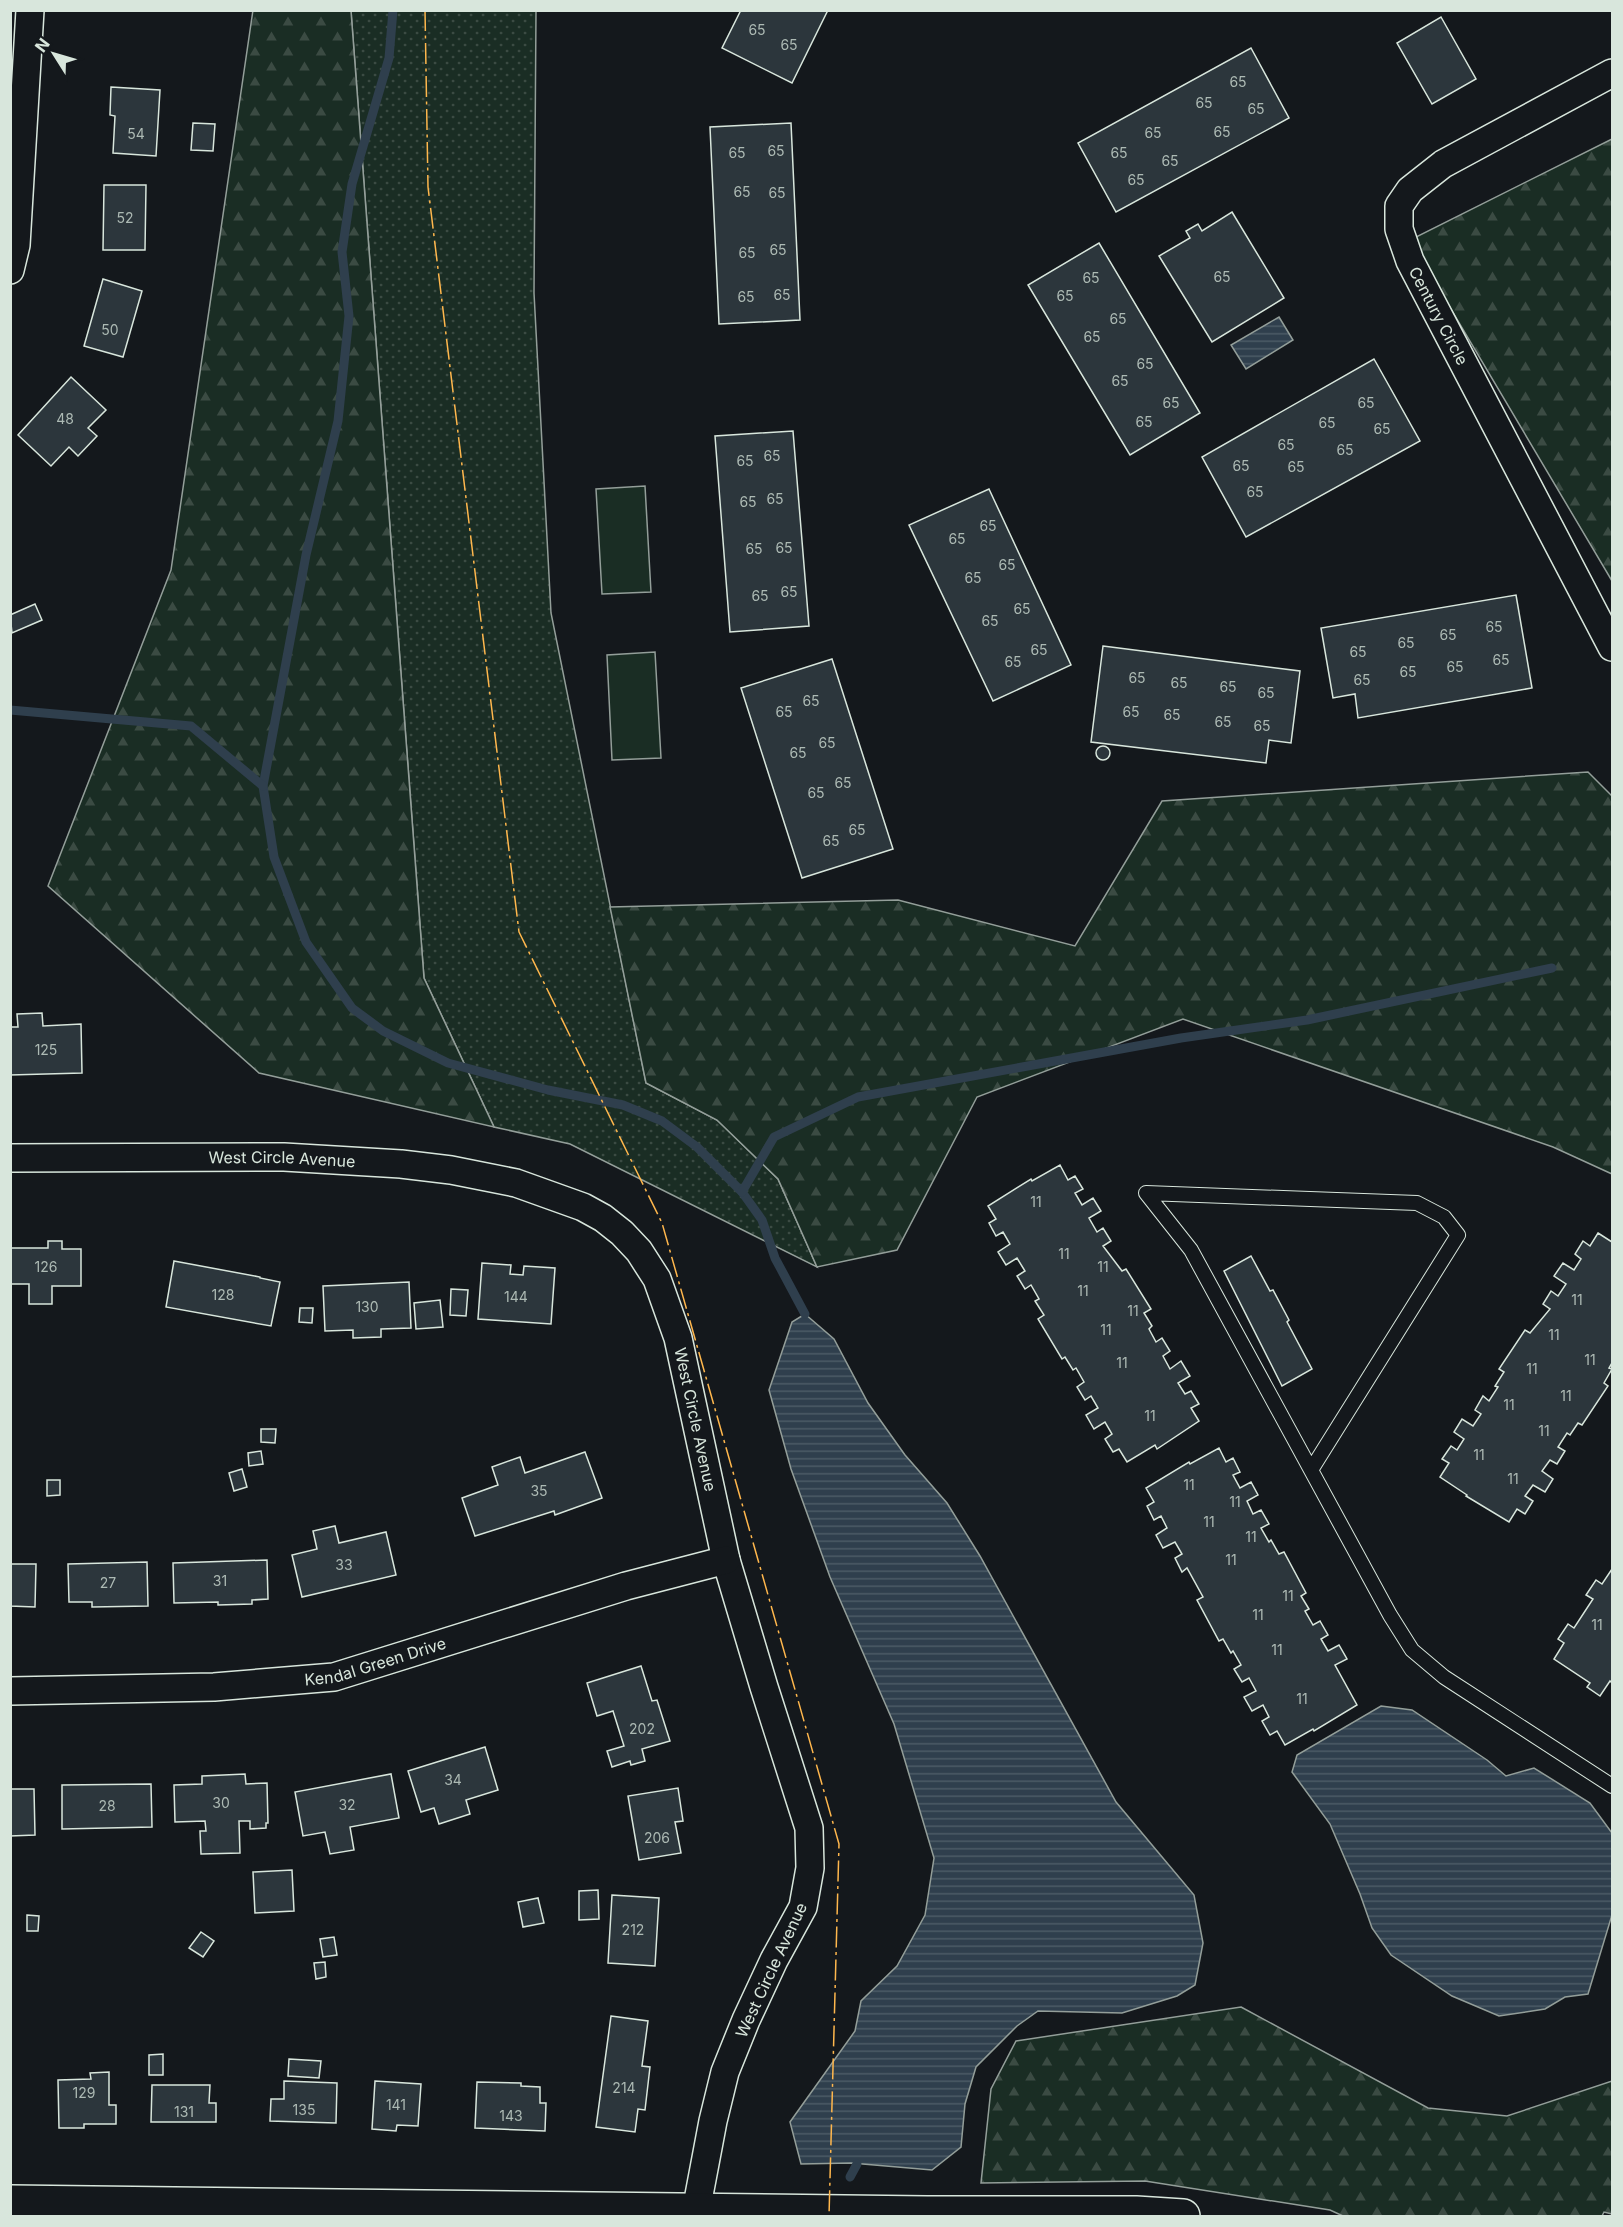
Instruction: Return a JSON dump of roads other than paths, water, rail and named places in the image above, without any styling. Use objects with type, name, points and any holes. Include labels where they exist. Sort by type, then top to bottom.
[{"type":"street","points":[[10,270],[16,245],[18,79],[30,10]]},
{"type":"street","name":"Century Circle","points":[[1612,73],[1443,164],[1410,190],[1399,206],[1399,229],[1410,261],[1612,647]]},
{"type":"street","name":"West Circle Avenue","points":[[10,1158],[284,1157],[401,1164],[451,1170],[516,1182],[558,1196],[593,1212],[622,1233],[639,1251],[657,1279],[678,1338],[726,1560],[809,1828],[810,1868],[803,1907],[746,2020],[725,2072],[696,2211]]},
{"type":"street","name":"Kendal Green Drive","points":[[10,1691],[214,1687],[334,1677],[626,1586],[726,1560]]},
{"type":"street","points":[[10,2202],[516,2212],[696,2211],[1183,2217]]},
{"type":"lane","points":[[1311,1470],[1458,1235],[1444,1217],[1418,1203],[1146,1193],[1191,1250],[1390,1615],[1412,1650],[1444,1677],[1612,1786]]},
{"type":"water","points":[[1279,317],[1293,340],[1246,369],[1231,345]]},
{"type":"water","points":[[805,1314],[834,1339],[868,1403],[905,1455],[947,1503],[980,1556],[1116,1802],[1194,1895],[1203,1943],[1195,1985],[1177,1996],[1122,2013],[1038,2011],[1017,2026],[976,2067],[965,2104],[961,2147],[932,2170],[851,2163],[801,2164],[790,2122],[855,2031],[861,2001],[897,1966],[925,1915],[934,1858],[894,1724],[830,1577],[791,1469],[769,1390],[792,1322]]},
{"type":"water","points":[[1381,1706],[1412,1710],[1487,1760],[1506,1776],[1534,1768],[1590,1803],[1612,1833],[1612,1915],[1588,1994],[1565,1997],[1545,2009],[1499,2016],[1452,1996],[1391,1955],[1372,1928],[1330,1824],[1292,1772],[1297,1755]]},
{"type":"waterway","points":[[393,10],[389,58],[352,184],[342,252],[349,316],[338,421],[306,555],[263,786],[274,857],[306,942],[352,1008],[383,1031],[448,1063],[548,1090],[623,1105],[662,1121],[697,1147],[742,1192],[762,1220],[775,1258],[805,1314]]},
{"type":"waterway","points":[[10,710],[191,726],[263,786]]},
{"type":"waterway","points":[[742,1192],[774,1137],[858,1097],[1181,1038],[1307,1020],[1552,968]]},
{"type":"waterway","points":[[850,2177],[857,2164]]}]
